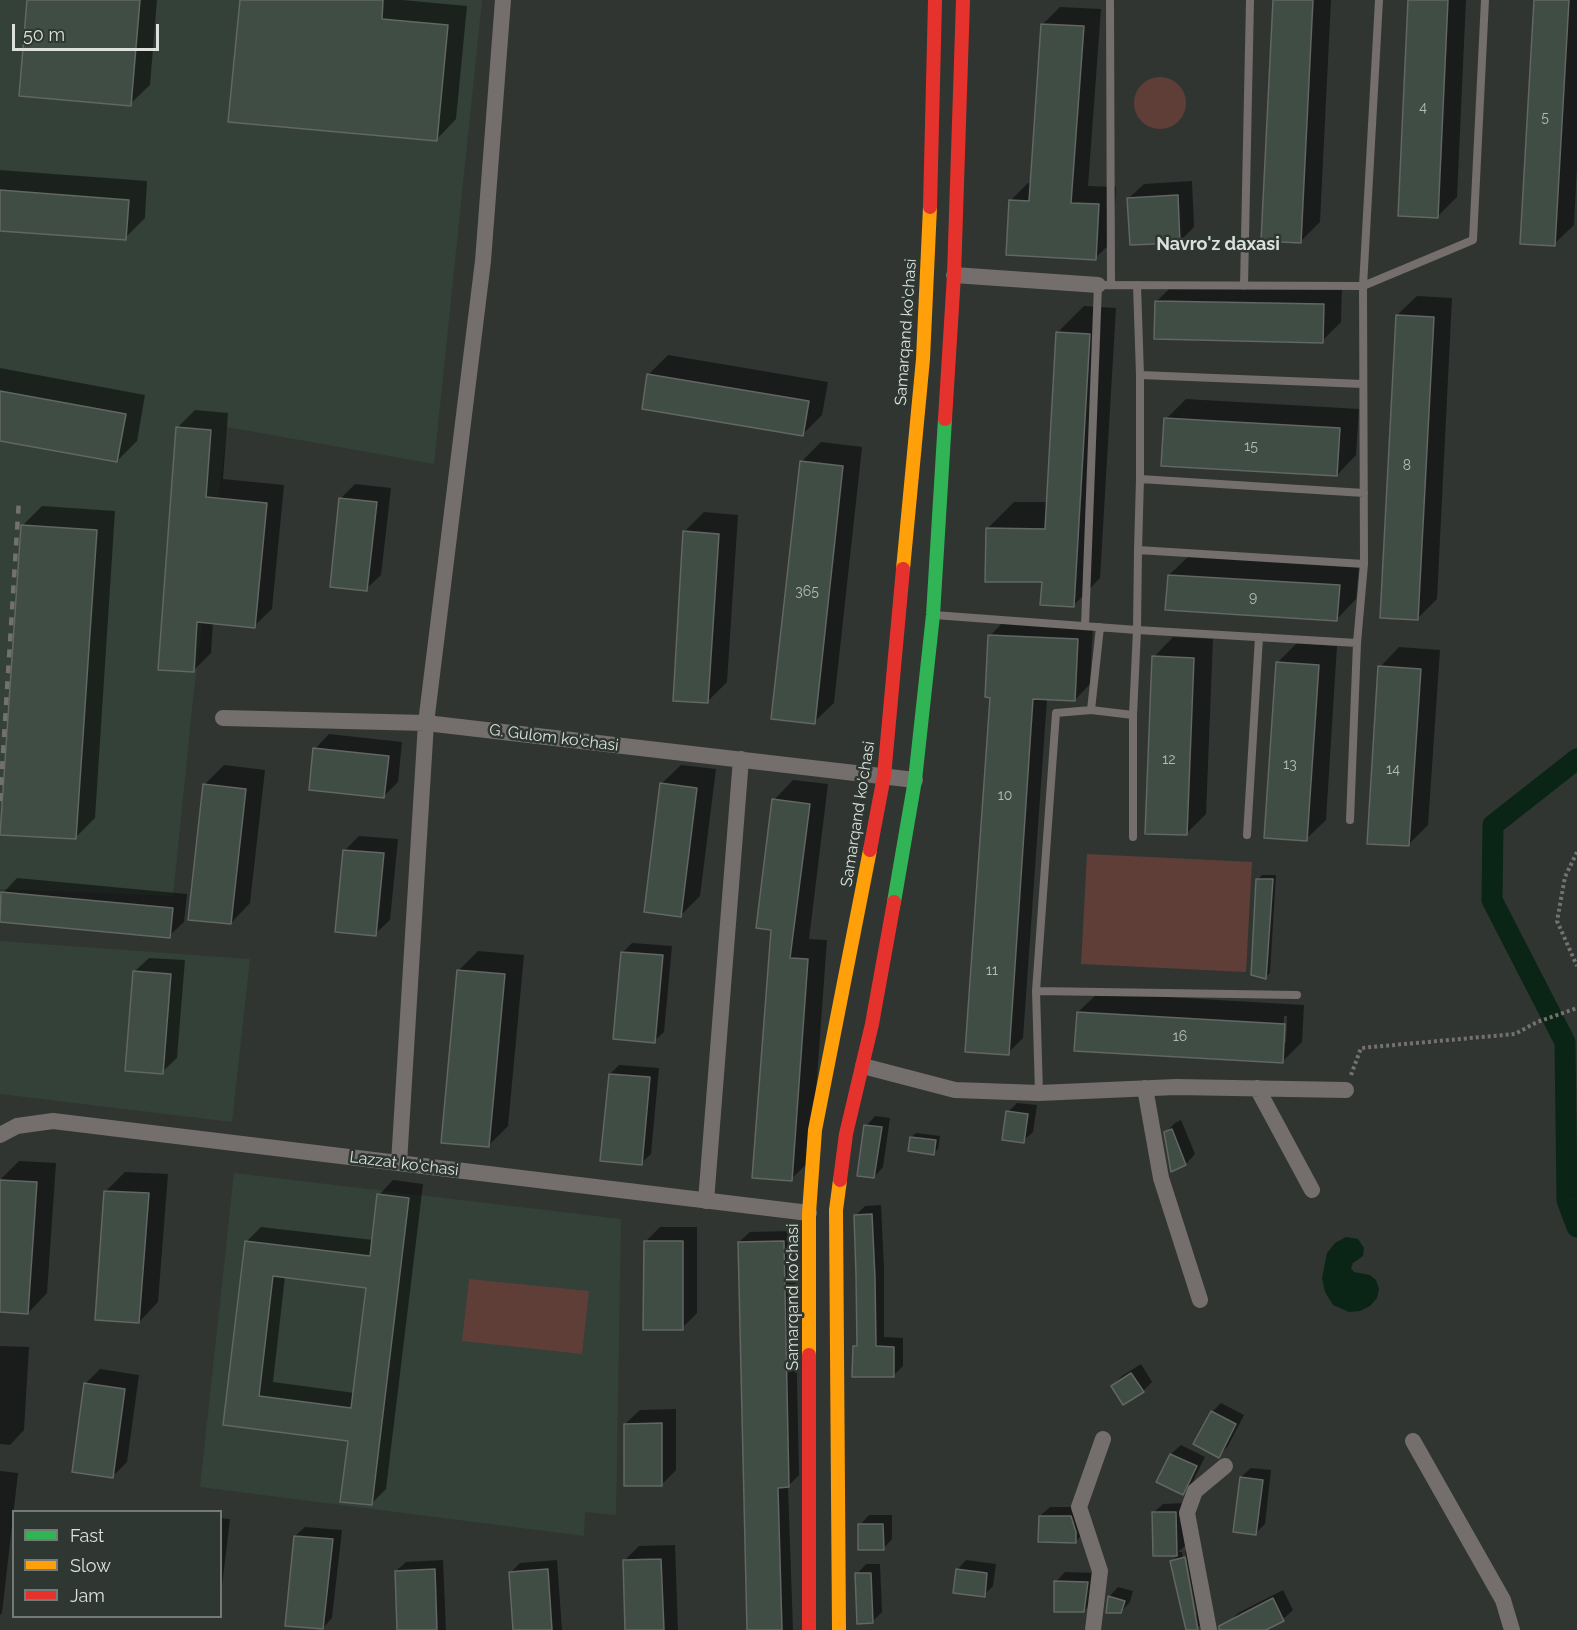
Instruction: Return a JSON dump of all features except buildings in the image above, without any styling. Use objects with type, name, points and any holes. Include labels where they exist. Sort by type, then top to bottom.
[{"type":"main road","name":"Samarqand ko'chasi","points":[[809,1630],[809,1213],[815,1130],[884,776],[922,359],[929,234],[935,0]]},
{"type":"main road","points":[[839,1630],[836,1210],[846,1134],[872,1024],[915,780],[933,615],[954,275],[963,0]]},
{"type":"street","points":[[399,1163],[426,723],[483,261],[503,0]]},
{"type":"street","points":[[954,275],[1105,285]]},
{"type":"street","name":"G. Gulom ko'chasi","points":[[223,718],[426,723],[915,780]]},
{"type":"street","points":[[706,1201],[741,759]]},
{"type":"street","points":[[862,1066],[955,1090],[1039,1093],[1176,1086],[1346,1090]]},
{"type":"street","points":[[1145,1088],[1161,1178],[1200,1299]]},
{"type":"street","points":[[1257,1088],[1312,1190]]},
{"type":"street","name":"Lazzat ko'chasi","points":[[0,1135],[17,1126],[52,1121],[809,1213]]},
{"type":"street","points":[[1093,1630],[1100,1571],[1079,1507],[1103,1439]]},
{"type":"street","points":[[1413,1440],[1503,1600],[1512,1630]]},
{"type":"street","points":[[1209,1630],[1187,1514],[1195,1491],[1224,1466]]},
{"type":"lane","points":[[1085,626],[1105,285],[1110,0]]},
{"type":"lane","points":[[1245,286],[1250,0]]},
{"type":"lane","points":[[1350,820],[1357,643],[1364,564],[1363,286],[1379,0]]},
{"type":"lane","points":[[1105,285],[1363,286],[1473,240],[1485,0]]},
{"type":"lane","points":[[1133,837],[1133,716],[1140,479],[1137,285]]},
{"type":"lane","points":[[1140,375],[1363,384]]},
{"type":"lane","points":[[1140,479],[1364,493]]},
{"type":"lane","points":[[1138,550],[1364,564]]},
{"type":"lane","points":[[933,615],[1357,643]]},
{"type":"lane","points":[[1091,710],[1100,627]]},
{"type":"lane","points":[[1247,835],[1259,637]]},
{"type":"lane","points":[[1039,1093],[1036,991],[1056,713],[1091,710],[1133,716]]},
{"type":"lane","points":[[1036,991],[1297,995]]},
{"type":"path","points":[[1577,852],[1565,877],[1557,921],[1577,966]]},
{"type":"path","points":[[1346,1090],[1360,1048],[1515,1034],[1537,1022],[1577,1008]]},
{"type":"shaded area","points":[[0,0],[482,0],[434,464],[227,427],[194,690],[173,896],[0,889]]},
{"type":"shaded area","points":[[1160,77],[1170,79],[1178,85],[1184,93],[1186,103],[1184,113],[1178,121],[1170,127],[1160,129],[1150,127],[1142,121],[1136,113],[1134,103],[1136,93],[1142,85],[1150,79]]},
{"type":"shaded area","points":[[1087,854],[1252,862],[1246,972],[1081,964]]},
{"type":"shaded area","points":[[0,941],[250,959],[232,1122],[0,1094]]},
{"type":"shaded area","points":[[234,1173],[621,1219],[616,1515],[585,1512],[584,1536],[200,1487]]},
{"type":"shaded area","points":[[1346,1237],[1358,1239],[1364,1248],[1363,1256],[1353,1263],[1351,1268],[1354,1272],[1370,1275],[1376,1280],[1379,1289],[1377,1298],[1370,1306],[1360,1311],[1349,1312],[1333,1305],[1325,1292],[1322,1278],[1327,1253],[1335,1243]]},
{"type":"shaded area","points":[[469,1279],[589,1291],[582,1354],[462,1341]]},
{"type":"waterway","points":[[1577,759],[1493,825],[1492,900],[1565,1042],[1567,1200],[1577,1227]]},
{"type":"railway","points":[[0,801],[19,499]]},
{"type":"traffic: fast","points":[[894,902],[915,780],[933,615],[945,419]]},
{"type":"traffic: slow","points":[[903,569],[923,359],[930,207]]},
{"type":"traffic: slow","points":[[809,1355],[809,1213],[815,1130],[870,850]]},
{"type":"traffic: slow","points":[[839,1630],[836,1210],[840,1180]]},
{"type":"traffic: jam","points":[[930,207],[935,0]]},
{"type":"traffic: jam","points":[[945,419],[954,275],[963,0]]},
{"type":"traffic: jam","points":[[870,850],[884,776],[903,569]]},
{"type":"traffic: jam","points":[[840,1180],[846,1134],[872,1024],[894,902]]},
{"type":"traffic: jam","points":[[809,1355],[809,1630]]},
{"type":"district","name":"Navro'z daxasi","points":[[1218,245]]}]
